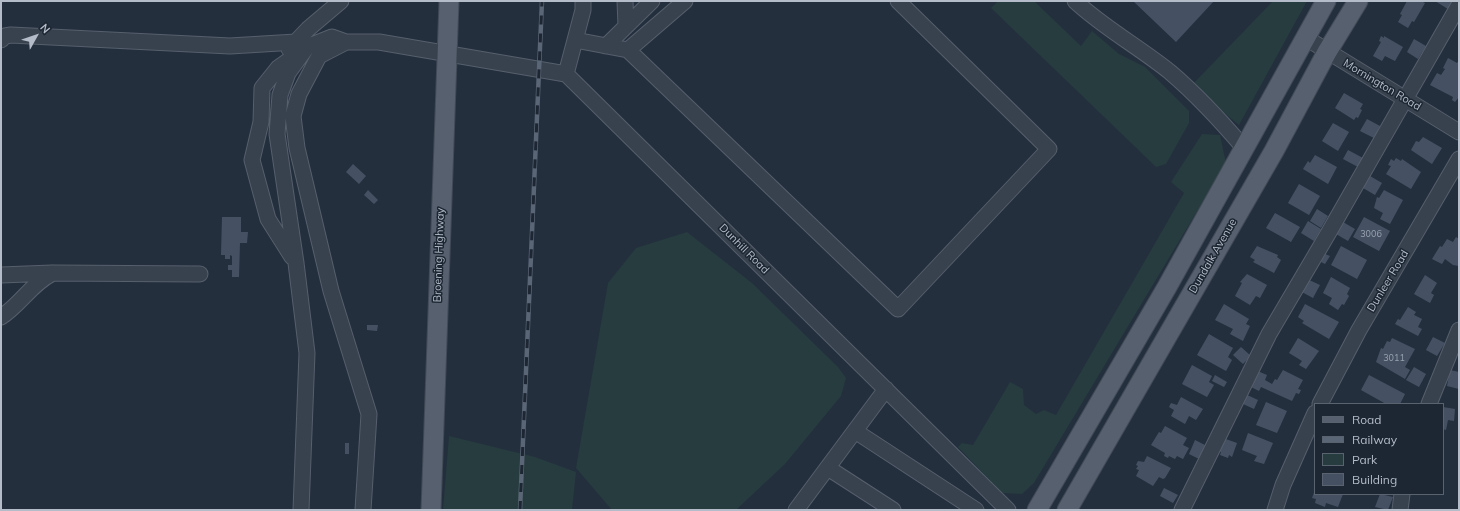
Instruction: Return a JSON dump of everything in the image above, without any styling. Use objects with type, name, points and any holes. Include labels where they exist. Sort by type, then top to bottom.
[{"type":"main road","name":"Broening Highway","points":[[431,510],[449,1]]},
{"type":"main road","points":[[1036,510],[1167,287],[1326,1]]},
{"type":"main road","name":"Dundalk Avenue","points":[[1066,510],[1274,152],[1327,52],[1358,1]]},
{"type":"street","points":[[341,1],[308,29],[307,48],[299,94],[293,116],[297,148],[331,291],[369,414],[363,510]]},
{"type":"street","points":[[296,263],[268,219],[252,160],[261,122],[262,88],[278,68],[307,48],[332,37],[346,42],[379,42],[566,74],[583,10],[583,1]]},
{"type":"street","points":[[625,1],[626,26]]},
{"type":"street","points":[[606,46],[652,1]]},
{"type":"street","points":[[628,50],[685,1]]},
{"type":"street","points":[[575,40],[628,50],[898,309],[1049,149],[898,1]]},
{"type":"street","points":[[1075,1],[1104,26],[1171,73],[1209,108],[1244,148]]},
{"type":"street","points":[[1182,510],[1269,334],[1459,5]]},
{"type":"street","points":[[1,40],[5,36],[11,35],[230,46],[307,48]]},
{"type":"street","name":"Mornington Road","points":[[1306,38],[1459,132]]},
{"type":"street","points":[[301,510],[307,353],[296,263],[277,134],[280,95],[288,73],[307,48]]},
{"type":"street","name":"Dunhill Road","points":[[566,74],[886,389],[1003,508]]},
{"type":"street","name":"Dunleer Road","points":[[1321,403],[1359,330],[1459,159]]},
{"type":"street","points":[[1,317],[12,310],[45,277],[53,273]]},
{"type":"street","points":[[1,275],[53,273],[200,274]]},
{"type":"street","points":[[1429,403],[1459,330]]},
{"type":"street","points":[[796,510],[886,389]]},
{"type":"street","points":[[1275,510],[1283,485],[1314,415]]},
{"type":"street","points":[[855,431],[976,510]]},
{"type":"street","points":[[828,468],[893,510]]},
{"type":"street","points":[[1400,510],[1402,495]]},
{"type":"green space","points":[[998,1],[1034,1],[1081,46],[1092,31],[1119,54],[1145,67],[1189,111],[1189,123],[1166,164],[1156,167],[991,8]]},
{"type":"green space","points":[[1273,1],[1307,1],[1239,125],[1191,86]]},
{"type":"green space","points":[[1202,134],[1220,135],[1226,163],[1034,483],[1022,494],[1002,493],[958,447],[962,443],[973,445],[1010,382],[1023,389],[1024,405],[1036,414],[1044,410],[1056,415],[1184,193],[1171,182]]},
{"type":"green space","points":[[687,232],[752,283],[838,367],[846,378],[841,396],[785,464],[736,510],[612,510],[576,468],[608,283],[636,248]]},
{"type":"green space","points":[[449,436],[535,457],[576,472],[572,510],[443,510]]},
{"type":"building","points":[[1133,1],[1214,1],[1176,42]]},
{"type":"building","points":[[1407,1],[1421,1],[1425,3],[1414,22],[1412,21],[1408,28],[1398,22],[1402,15],[1400,14]]},
{"type":"building","points":[[1435,1],[1453,1],[1448,9]]},
{"type":"building","points":[[1381,36],[1384,38],[1384,36],[1403,47],[1395,61],[1385,56],[1382,61],[1373,56],[1381,42],[1379,41]]},
{"type":"building","points":[[1414,39],[1426,46],[1418,59],[1407,52]]},
{"type":"building","points":[[1448,58],[1457,63],[1459,60],[1459,97],[1455,102],[1452,100],[1453,97],[1430,85],[1437,73],[1441,75],[1445,69],[1443,68]]},
{"type":"building","points":[[1344,93],[1363,104],[1358,118],[1356,117],[1354,120],[1335,108]]},
{"type":"building","points":[[1367,119],[1380,126],[1374,138],[1360,131]]},
{"type":"building","points":[[1333,123],[1349,132],[1338,151],[1322,141]]},
{"type":"building","points":[[1423,137],[1442,148],[1432,164],[1411,150],[1416,141],[1419,142]]},
{"type":"building","points":[[1348,150],[1363,158],[1358,167],[1343,159]]},
{"type":"building","points":[[1315,155],[1337,167],[1328,184],[1303,169],[1308,161],[1310,163]]},
{"type":"building","points":[[1396,158],[1401,161],[1402,159],[1421,172],[1411,189],[1386,174],[1391,166],[1388,165],[1391,159],[1394,161]]},
{"type":"building","points":[[353,164],[366,176],[359,184],[346,172]]},
{"type":"building","points":[[1370,176],[1382,183],[1375,195],[1363,188]]},
{"type":"building","points":[[1299,184],[1320,196],[1309,215],[1288,203]]},
{"type":"building","points":[[368,190],[378,200],[374,204],[364,195]]},
{"type":"building","points":[[1384,190],[1403,200],[1390,224],[1380,219],[1383,213],[1374,208],[1377,197],[1379,198]]},
{"type":"building","points":[[1317,209],[1328,216],[1321,228],[1310,221]]},
{"type":"building","points":[[1275,213],[1300,227],[1291,242],[1266,228]]},
{"type":"building","points":[[222,217],[241,217],[241,232],[248,232],[247,243],[240,243],[239,277],[232,277],[232,270],[228,270],[228,265],[232,265],[232,256],[230,255],[230,259],[225,259],[225,255],[221,255]]},
{"type":"building","points":[[1364,217],[1390,231],[1379,251],[1353,237]]},
{"type":"building","points":[[1308,221],[1321,229],[1314,241],[1301,233]]},
{"type":"building","points":[[1343,222],[1355,229],[1348,241],[1336,234]]},
{"type":"building","points":[[1456,237],[1459,239],[1459,266],[1453,265],[1445,259],[1442,264],[1432,259],[1440,246],[1442,247],[1447,239],[1453,242]]},
{"type":"building","points":[[1257,246],[1278,255],[1277,257],[1281,260],[1274,273],[1253,262],[1255,260],[1250,257]]},
{"type":"building","points":[[1341,246],[1367,260],[1357,279],[1331,265]]},
{"type":"building","points":[[1325,254],[1330,256],[1325,264],[1321,262]]},
{"type":"building","points":[[1247,274],[1267,285],[1260,298],[1256,296],[1250,305],[1235,296],[1242,283],[1240,282]]},
{"type":"building","points":[[1425,275],[1437,283],[1431,293],[1434,295],[1430,303],[1414,294]]},
{"type":"building","points":[[1331,277],[1350,288],[1347,294],[1349,296],[1344,305],[1342,304],[1338,310],[1329,304],[1332,298],[1323,293]]},
{"type":"building","points":[[1307,279],[1320,285],[1313,298],[1300,291]]},
{"type":"building","points":[[1224,304],[1249,319],[1246,324],[1250,326],[1243,341],[1230,334],[1233,329],[1215,320]]},
{"type":"building","points":[[1305,304],[1339,322],[1329,339],[1302,323],[1304,321],[1298,317]]},
{"type":"building","points":[[1408,307],[1416,312],[1414,315],[1422,319],[1418,327],[1422,329],[1418,336],[1395,324],[1398,319],[1400,320]]},
{"type":"building","points":[[367,325],[378,325],[377,331],[367,330]]},
{"type":"building","points":[[1209,334],[1233,348],[1228,357],[1232,360],[1226,371],[1197,355]]},
{"type":"building","points":[[1433,337],[1445,343],[1437,356],[1426,350]]},
{"type":"building","points":[[1298,338],[1319,351],[1306,369],[1299,365],[1302,361],[1289,353]]},
{"type":"building","points":[[1392,338],[1415,349],[1405,367],[1410,370],[1405,379],[1376,362],[1381,348],[1383,349],[1387,341],[1390,342]]},
{"type":"building","points":[[1241,347],[1251,356],[1243,364],[1233,355]]},
{"type":"building","points":[[1192,365],[1212,376],[1209,382],[1214,385],[1207,397],[1182,384]]},
{"type":"building","points":[[1414,367],[1426,374],[1419,387],[1406,380]]},
{"type":"building","points":[[1255,370],[1267,375],[1265,380],[1272,384],[1275,379],[1277,380],[1283,370],[1303,380],[1298,389],[1301,390],[1299,394],[1296,393],[1292,401],[1261,387],[1259,391],[1247,385]]},
{"type":"building","points":[[1450,370],[1459,372],[1459,389],[1447,386]]},
{"type":"building","points":[[1215,375],[1227,382],[1224,387],[1212,381]]},
{"type":"building","points":[[1369,375],[1405,394],[1400,403],[1384,403],[1361,390]]},
{"type":"building","points":[[1245,394],[1258,400],[1254,409],[1241,403]]},
{"type":"building","points":[[1181,397],[1203,409],[1196,420],[1189,416],[1185,424],[1171,416],[1174,410],[1169,407],[1171,403],[1177,405]]},
{"type":"building","points":[[1266,402],[1287,411],[1277,433],[1256,425]]},
{"type":"building","points":[[1444,407],[1455,409],[1454,421],[1448,420],[1446,430],[1444,429]]},
{"type":"building","points":[[1165,426],[1187,438],[1183,445],[1189,448],[1183,459],[1177,456],[1175,459],[1169,456],[1168,458],[1164,456],[1165,453],[1151,445],[1159,432],[1161,433]]},
{"type":"building","points":[[1248,433],[1273,443],[1264,464],[1254,461],[1257,456],[1242,450]]},
{"type":"building","points":[[1223,438],[1237,443],[1232,457],[1229,455],[1228,458],[1220,455],[1221,452],[1218,451]]},
{"type":"building","points":[[1195,440],[1205,445],[1199,459],[1189,454]]},
{"type":"building","points":[[345,443],[349,443],[349,454],[345,454]]},
{"type":"building","points":[[1147,456],[1171,468],[1165,478],[1163,479],[1159,477],[1153,486],[1136,476],[1139,470],[1136,469],[1138,466],[1136,465],[1138,461],[1144,462]]},
{"type":"building","points":[[1164,488],[1178,495],[1173,503],[1160,496]]},
{"type":"building","points":[[1314,493],[1314,495],[1343,495],[1338,507],[1326,503],[1325,507],[1315,503],[1316,499],[1312,498]]},
{"type":"building","points":[[1380,495],[1393,497],[1388,510],[1375,507]]},
{"type":"railway","points":[[520,510],[542,1]]}]
